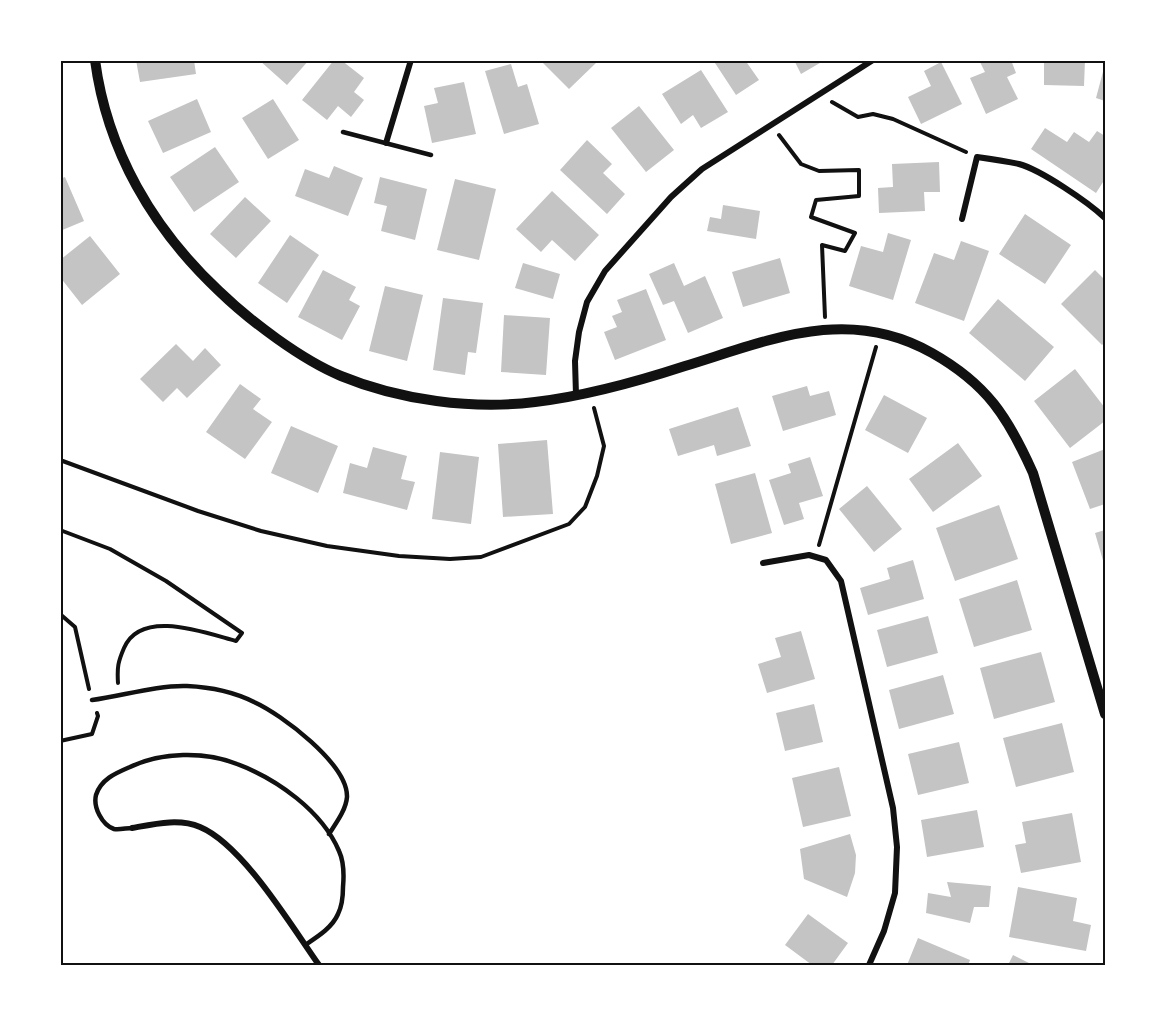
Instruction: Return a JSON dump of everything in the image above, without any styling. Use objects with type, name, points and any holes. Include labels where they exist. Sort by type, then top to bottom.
[{"type":"street","points":[[95,60],[106,118],[123,162],[167,234],[198,271],[235,306],[270,333],[340,376],[426,400],[475,405],[521,403],[576,395],[631,383],[808,331],[844,328],[880,331],[919,346],[954,365],[981,387],[1003,413],[1021,445],[1033,473],[1105,714]]},
{"type":"street","points":[[386,144],[411,60]]},
{"type":"street","points":[[576,395],[575,361],[579,332],[587,302],[605,271],[671,197],[702,169],[873,60]]},
{"type":"street","points":[[962,219],[977,157],[1021,164],[1082,200],[1105,218]]},
{"type":"street","points":[[763,563],[809,555],[826,560],[841,581],[894,808],[897,847],[895,893],[884,931],[869,965]]},
{"type":"street","points":[[132,828],[178,822],[200,826],[220,838],[262,884],[319,965]]},
{"type":"lane","points":[[343,132],[431,155]]},
{"type":"lane","points":[[92,700],[186,686],[222,691],[254,701],[283,719],[312,742],[333,764],[344,784],[347,796],[344,807],[329,834]]},
{"type":"lane","points":[[132,828],[114,829],[104,821],[97,812],[95,798],[99,788],[111,776],[136,764],[164,756],[200,755],[235,763],[260,774],[289,793],[329,834],[340,853],[344,877],[343,898],[338,915],[327,928],[304,945]]},
{"type":"path","points":[[819,94],[858,117],[873,114],[893,119],[977,157]]},
{"type":"path","points":[[771,125],[801,164],[819,171],[859,170],[859,196],[816,200],[811,217],[855,233],[845,251],[822,245],[826,330]]},
{"type":"path","points":[[815,557],[880,331]]},
{"type":"path","points":[[60,460],[198,511],[261,531],[327,546],[399,556],[450,559],[481,557],[569,524],[585,507],[597,476],[604,446],[590,392]]},
{"type":"path","points":[[60,530],[110,549],[157,575],[242,633],[236,641],[179,626],[157,625],[139,631],[127,642],[117,666],[120,696]]},
{"type":"path","points":[[60,614],[75,627],[92,700],[98,716],[92,734],[60,741]]},
{"type":"building","points":[[136,60],[194,60],[196,74],[140,82]]},
{"type":"building","points":[[259,60],[309,60],[287,85]]},
{"type":"building","points":[[334,60],[341,60],[364,78],[354,92],[364,100],[351,117],[338,106],[327,120],[302,100]]},
{"type":"building","points":[[540,60],[595,60],[597,62],[569,89]]},
{"type":"building","points":[[713,60],[745,60],[759,80],[736,95]]},
{"type":"building","points":[[794,60],[825,60],[801,74]]},
{"type":"building","points":[[979,60],[1011,60],[1016,73],[1007,77],[1018,99],[986,114],[970,78],[985,72]]},
{"type":"building","points":[[1044,60],[1085,60],[1084,86],[1044,85]]},
{"type":"building","points":[[941,62],[962,104],[921,124],[908,97],[931,86],[924,71]]},
{"type":"building","points":[[511,64],[518,87],[527,84],[539,124],[504,134],[485,71]]},
{"type":"building","points":[[1105,68],[1105,101],[1096,98]]},
{"type":"building","points":[[701,70],[728,112],[701,128],[693,115],[681,124],[662,94]]},
{"type":"building","points":[[464,82],[476,134],[432,143],[424,106],[438,103],[434,88]]},
{"type":"building","points":[[197,99],[211,132],[163,153],[148,121]]},
{"type":"building","points":[[273,99],[299,140],[268,159],[242,118]]},
{"type":"building","points":[[639,106],[674,150],[646,172],[611,128]]},
{"type":"building","points":[[1045,128],[1067,142],[1074,132],[1089,142],[1097,131],[1105,136],[1105,179],[1096,193],[1031,149]]},
{"type":"building","points":[[587,140],[612,164],[603,173],[625,194],[607,214],[560,170]]},
{"type":"building","points":[[215,147],[239,182],[194,212],[170,177]]},
{"type":"building","points":[[939,162],[940,192],[924,192],[925,211],[879,213],[878,188],[893,187],[892,164]]},
{"type":"building","points":[[334,166],[363,178],[348,216],[295,196],[305,169],[329,178]]},
{"type":"building","points":[[65,177],[84,221],[60,231],[60,179]]},
{"type":"building","points":[[380,177],[427,189],[415,240],[381,231],[387,206],[374,203]]},
{"type":"building","points":[[455,179],[496,189],[479,260],[437,250]]},
{"type":"building","points":[[552,191],[599,235],[575,261],[552,240],[541,252],[516,229]]},
{"type":"building","points":[[245,197],[271,221],[236,258],[210,234]]},
{"type":"building","points":[[723,205],[760,211],[756,239],[707,231],[710,217],[721,219]]},
{"type":"building","points":[[1025,214],[1071,245],[1045,284],[999,254]]},
{"type":"building","points":[[888,233],[911,240],[893,300],[849,286],[861,246],[883,252]]},
{"type":"building","points":[[290,235],[319,255],[287,303],[258,283]]},
{"type":"building","points":[[90,236],[120,274],[82,305],[60,277],[60,260]]},
{"type":"building","points":[[961,241],[989,251],[964,321],[915,303],[934,253],[954,260]]},
{"type":"building","points":[[780,258],[790,293],[743,307],[732,272]]},
{"type":"building","points":[[523,263],[560,274],[553,299],[515,288]]},
{"type":"building","points":[[674,263],[684,286],[705,276],[723,318],[688,333],[674,301],[663,305],[649,274]]},
{"type":"building","points":[[323,270],[356,287],[349,300],[360,306],[342,340],[298,317]]},
{"type":"building","points":[[1095,270],[1105,280],[1105,342],[1102,345],[1061,304]]},
{"type":"building","points":[[385,286],[423,295],[407,361],[369,351]]},
{"type":"building","points":[[646,289],[666,340],[615,360],[604,332],[617,327],[612,316],[622,312],[617,300]]},
{"type":"building","points":[[443,298],[483,303],[476,353],[468,352],[465,375],[433,370]]},
{"type":"building","points":[[998,299],[1054,347],[1025,381],[969,333]]},
{"type":"building","points":[[504,315],[550,318],[546,375],[501,372]]},
{"type":"building","points":[[176,344],[193,361],[205,348],[221,365],[187,398],[177,388],[163,402],[140,379]]},
{"type":"building","points":[[1075,369],[1105,408],[1105,421],[1070,448],[1034,401]]},
{"type":"building","points":[[240,384],[261,399],[253,409],[272,422],[245,459],[206,432]]},
{"type":"building","points":[[807,386],[810,396],[829,391],[836,415],[783,431],[772,396]]},
{"type":"building","points":[[884,395],[927,418],[908,453],[865,430]]},
{"type":"building","points":[[738,407],[751,446],[717,456],[714,445],[678,456],[669,429]]},
{"type":"building","points":[[291,426],[338,446],[318,493],[271,473]]},
{"type":"building","points":[[547,440],[553,514],[503,517],[498,444]]},
{"type":"building","points":[[958,443],[982,476],[933,512],[909,479]]},
{"type":"building","points":[[373,447],[407,456],[401,479],[415,482],[407,510],[343,493],[350,463],[367,468]]},
{"type":"building","points":[[1105,449],[1105,504],[1090,509],[1072,462]]},
{"type":"building","points":[[440,452],[479,457],[471,524],[432,519]]},
{"type":"building","points":[[810,457],[823,496],[799,503],[804,519],[784,525],[769,480],[791,473],[788,464]]},
{"type":"building","points":[[755,473],[772,533],[731,544],[715,484]]},
{"type":"building","points":[[867,486],[902,529],[874,552],[839,509]]},
{"type":"building","points":[[999,505],[1018,559],[955,581],[936,528]]},
{"type":"building","points":[[1105,530],[1105,564],[1104,564],[1095,533]]},
{"type":"building","points":[[913,560],[924,599],[868,615],[860,588],[890,579],[887,568]]},
{"type":"building","points":[[1017,580],[1032,630],[974,647],[959,599]]},
{"type":"building","points":[[928,616],[938,653],[887,667],[877,630]]},
{"type":"building","points":[[801,631],[815,679],[767,693],[758,664],[781,657],[775,638]]},
{"type":"building","points":[[1041,652],[1055,702],[994,719],[980,668]]},
{"type":"building","points":[[943,675],[954,714],[899,729],[889,690]]},
{"type":"building","points":[[814,704],[823,742],[785,751],[776,713]]},
{"type":"building","points":[[1062,723],[1074,772],[1016,787],[1003,738]]},
{"type":"building","points":[[959,742],[969,783],[918,795],[908,754]]},
{"type":"building","points":[[839,767],[851,816],[803,827],[792,778]]},
{"type":"building","points":[[977,810],[984,847],[927,857],[921,820]]},
{"type":"building","points":[[1072,813],[1081,862],[1021,873],[1015,845],[1026,843],[1022,822]]},
{"type":"building","points":[[850,834],[856,855],[855,873],[847,897],[804,879],[800,849]]},
{"type":"building","points":[[947,882],[991,886],[989,907],[974,907],[970,923],[926,913],[928,893],[951,897]]},
{"type":"building","points":[[1018,887],[1077,898],[1073,921],[1091,925],[1086,951],[1009,937]]},
{"type":"building","points":[[808,914],[848,943],[832,965],[812,965],[785,945]]},
{"type":"building","points":[[918,938],[970,960],[968,965],[907,965]]},
{"type":"building","points":[[1013,955],[1033,965],[1008,965]]}]
